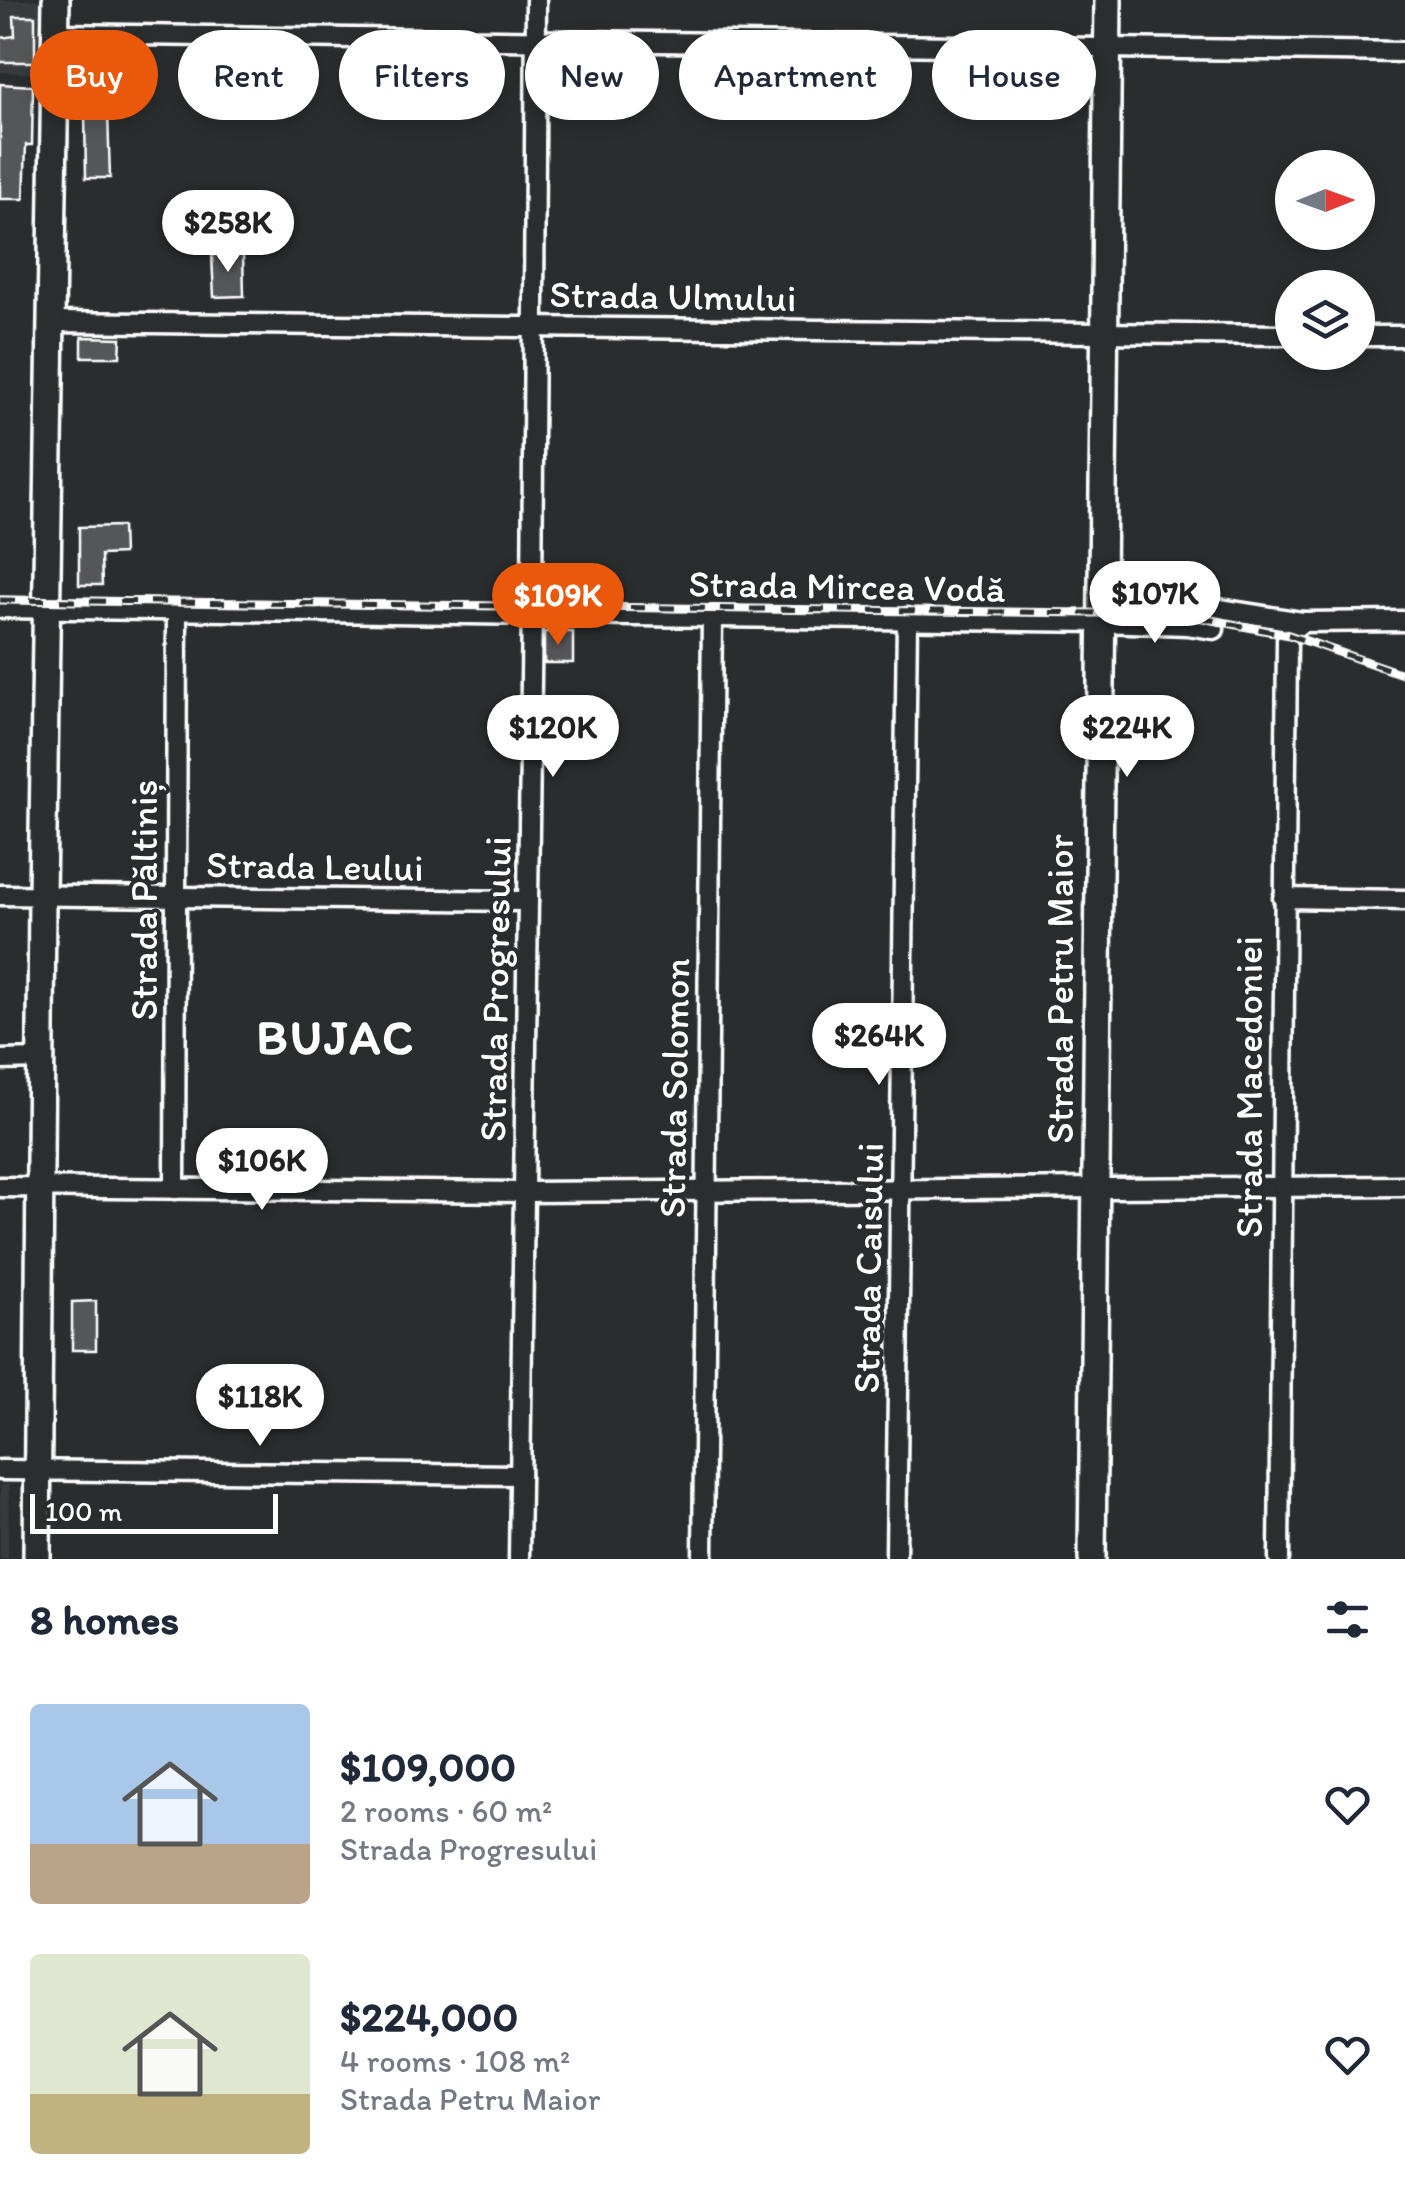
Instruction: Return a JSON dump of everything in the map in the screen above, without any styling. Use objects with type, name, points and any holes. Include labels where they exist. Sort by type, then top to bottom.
[{"type":"street","points":[[56,0],[56,30]]},
{"type":"street","name":"Strada Progresului","points":[[535,30],[536,0]]},
{"type":"street","name":"Strada Petru Maior","points":[[1092,1559],[1108,0]]},
{"type":"street","points":[[158,35],[525,41]]},
{"type":"street","points":[[659,43],[1405,52]]},
{"type":"street","points":[[37,1559],[42,895],[55,120]]},
{"type":"street","name":"Strada Progresului","points":[[519,1559],[534,120]]},
{"type":"street","name":"Strada Ulmului","points":[[52,322],[1275,335]]},
{"type":"street","points":[[1375,336],[1405,336]]},
{"type":"street","name":"Strada Mircea Vodă","points":[[0,608],[907,618],[1188,624],[1214,629]]},
{"type":"street","points":[[1208,608],[1302,622],[1405,621]]},
{"type":"street","name":"Strada Păltiniș","points":[[175,1189],[178,611]]},
{"type":"street","name":"Strada Solomon","points":[[702,1559],[712,618]]},
{"type":"street","name":"Strada Caisului","points":[[896,1559],[907,618]]},
{"type":"street","name":"Strada Macedoniei","points":[[1278,1559],[1288,640],[1291,631],[1302,622]]},
{"type":"street","name":"Strada Leului","points":[[0,895],[528,901]]},
{"type":"street","points":[[1283,898],[1405,900]]},
{"type":"street","points":[[0,1060],[40,1059]]},
{"type":"street","points":[[0,1187],[525,1192],[1405,1186]]},
{"type":"street","points":[[0,1470],[520,1475]]},
{"type":"shaded area","points":[[0,0],[43,0],[42,30],[30,30],[30,74],[0,72]]},
{"type":"shaded area","points":[[0,1485],[9,1485],[8,1559],[0,1559]]},
{"type":"building","points":[[14,16],[35,16],[35,30],[30,30],[30,62],[0,62],[0,38],[15,36]]},
{"type":"building","points":[[0,84],[30,86],[32,145],[26,145],[24,199],[0,199]]},
{"type":"building","points":[[85,120],[108,120],[110,178],[86,178]]},
{"type":"building","points":[[243,253],[244,296],[214,297],[212,255]]},
{"type":"building","points":[[82,337],[121,338],[120,357],[82,357]]},
{"type":"building","points":[[122,526],[123,554],[101,555],[102,585],[79,585],[79,527]]},
{"type":"building","points":[[544,632],[573,632],[573,663],[544,663]]},
{"type":"building","points":[[96,1301],[96,1350],[72,1350],[72,1302]]},
{"type":"railway","points":[[0,600],[1181,614],[1289,635],[1405,675]]},
{"type":"district","name":"BUJAC","points":[[336,1037]]}]
